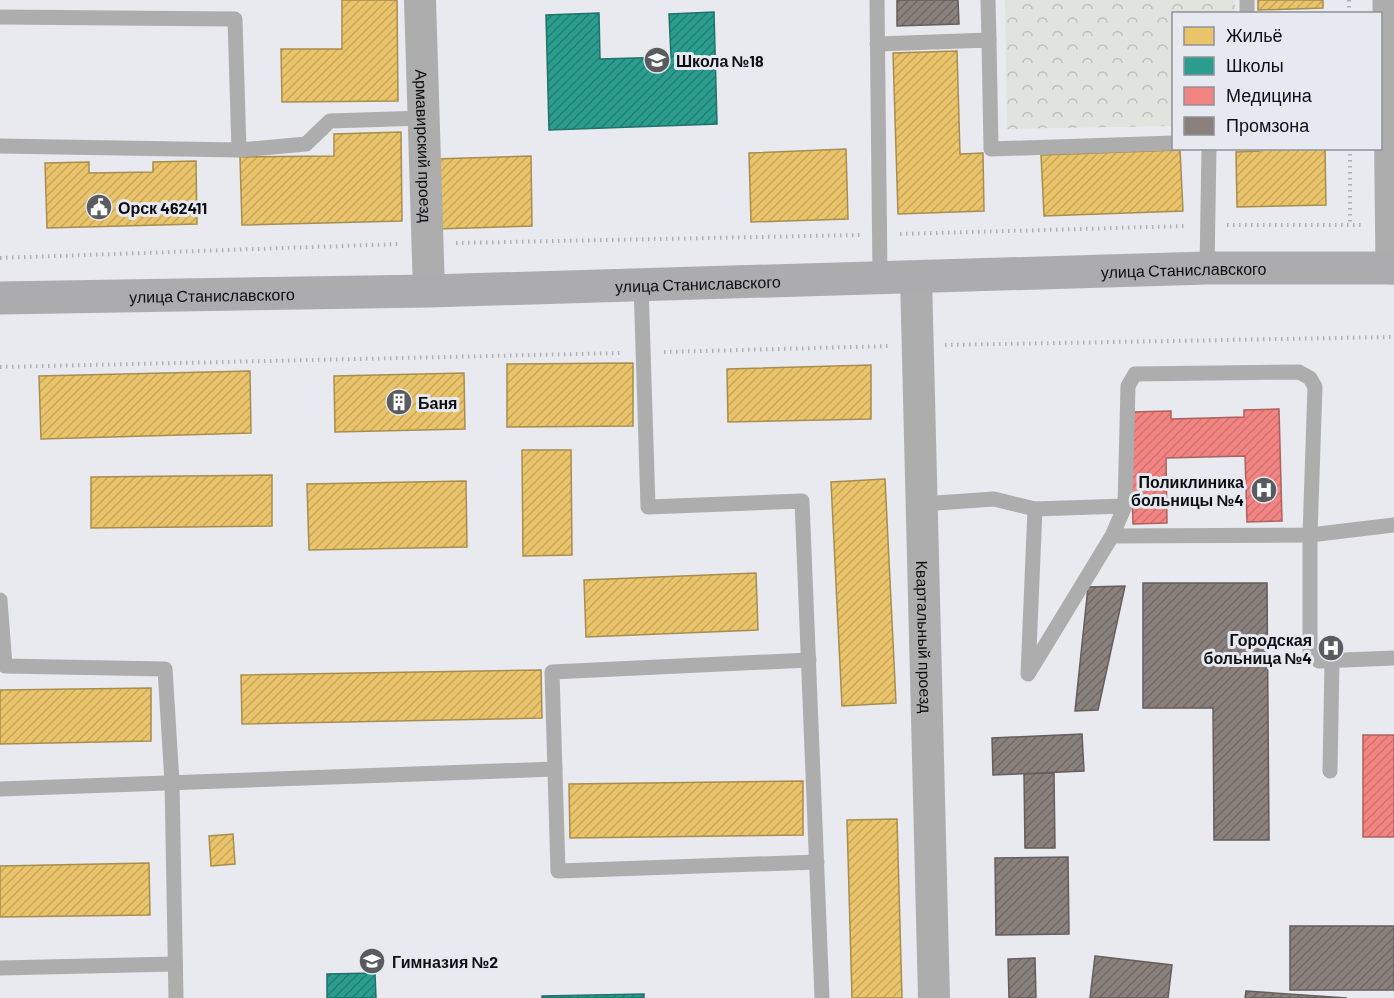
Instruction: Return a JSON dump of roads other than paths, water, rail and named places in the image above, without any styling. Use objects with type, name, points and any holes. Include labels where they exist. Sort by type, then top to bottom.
[{"type":"main road","name":"улица Станиславского","points":[[0,298],[429,291],[1207,268],[1393,268]]},
{"type":"street","name":"Армавирский проезд","points":[[420,0],[429,291]]},
{"type":"street","points":[[1389,0],[1393,268]]},
{"type":"street","name":"Квартальный проезд","points":[[916,277],[934,998]]},
{"type":"lane","points":[[877,0],[880,277]]},
{"type":"lane","points":[[988,0],[991,149],[1172,143]]},
{"type":"lane","points":[[0,17],[235,19],[239,150]]},
{"type":"lane","points":[[877,44],[989,40]]},
{"type":"lane","points":[[0,146],[239,150],[306,144],[330,121],[424,118]]},
{"type":"lane","points":[[1207,268],[1209,150]]},
{"type":"lane","points":[[641,284],[648,507],[802,501],[822,998]]},
{"type":"lane","points":[[1035,509],[1028,674],[1112,536],[1125,506],[1128,386],[1135,374],[1299,372],[1310,378],[1315,387],[1310,535],[1310,654],[1319,661],[1394,658]]},
{"type":"lane","points":[[922,504],[994,499],[1035,509],[1125,506]]},
{"type":"lane","points":[[1112,536],[1310,535],[1394,525]]},
{"type":"lane","points":[[0,600],[5,666],[165,669],[172,782],[176,998]]},
{"type":"lane","points":[[809,660],[552,672],[558,871],[817,862]]},
{"type":"lane","points":[[1330,771],[1332,661]]},
{"type":"lane","points":[[0,789],[555,769]]},
{"type":"lane","points":[[0,968],[175,964]]},
{"type":"place","name":"Школа №18","points":[[657,60]]},
{"type":"place","name":"Орск 462411","points":[[99,207]]},
{"type":"place","name":"Баня","points":[[399,402]]},
{"type":"place","name":"Поликлиника больницы №4","points":[[1264,490]]},
{"type":"place","name":"Городская больница №4","points":[[1331,648]]},
{"type":"place","name":"Гимназия №2","points":[[372,961]]}]
